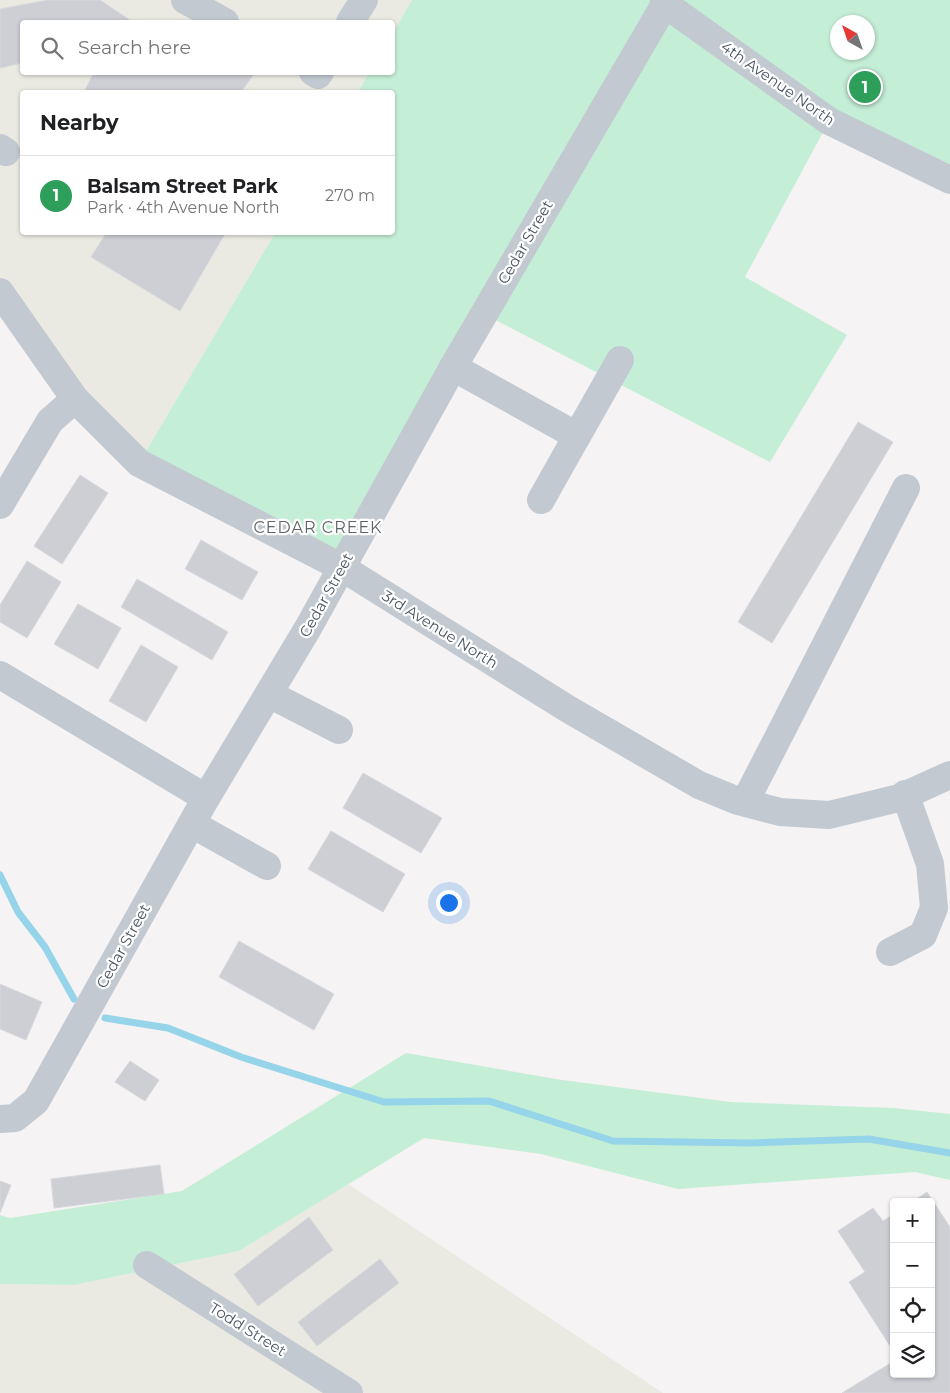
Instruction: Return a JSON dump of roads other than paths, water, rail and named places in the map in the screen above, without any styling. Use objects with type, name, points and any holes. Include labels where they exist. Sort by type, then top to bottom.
[{"type":"street","points":[[185,0],[221,20]]},
{"type":"street","points":[[351,20],[364,0]]},
{"type":"street","name":"4th Avenue North","points":[[664,2],[829,121],[950,180]]},
{"type":"street","name":"Cedar Street","points":[[0,1119],[15,1118],[36,1102],[206,798],[270,694],[453,367],[664,2]]},
{"type":"street","name":"3rd Avenue North","points":[[0,292],[75,399],[139,463],[341,567],[568,709],[700,785],[745,802],[780,812],[829,815],[906,794],[950,775]]},
{"type":"street","points":[[541,500],[620,360]]},
{"type":"street","points":[[453,367],[577,436]]},
{"type":"street","points":[[0,506],[50,421],[75,399]]},
{"type":"street","points":[[745,802],[906,488]]},
{"type":"street","points":[[0,675],[206,798]]},
{"type":"street","points":[[270,694],[339,730]]},
{"type":"street","points":[[890,952],[923,935],[934,908],[930,864],[906,794]]},
{"type":"street","points":[[192,824],[267,866]]},
{"type":"street","name":"Todd Street","points":[[147,1265],[349,1393]]},
{"type":"waterway","points":[[0,875],[18,912],[45,947],[74,999]]},
{"type":"waterway","points":[[105,1018],[168,1028],[241,1057],[384,1102],[489,1101],[613,1141],[750,1143],[869,1139],[950,1153]]},
{"type":"place","name":"Balsam Street Park","points":[[865,87]]},
{"type":"district","name":"CEDAR CREEK","points":[[318,527]]}]
